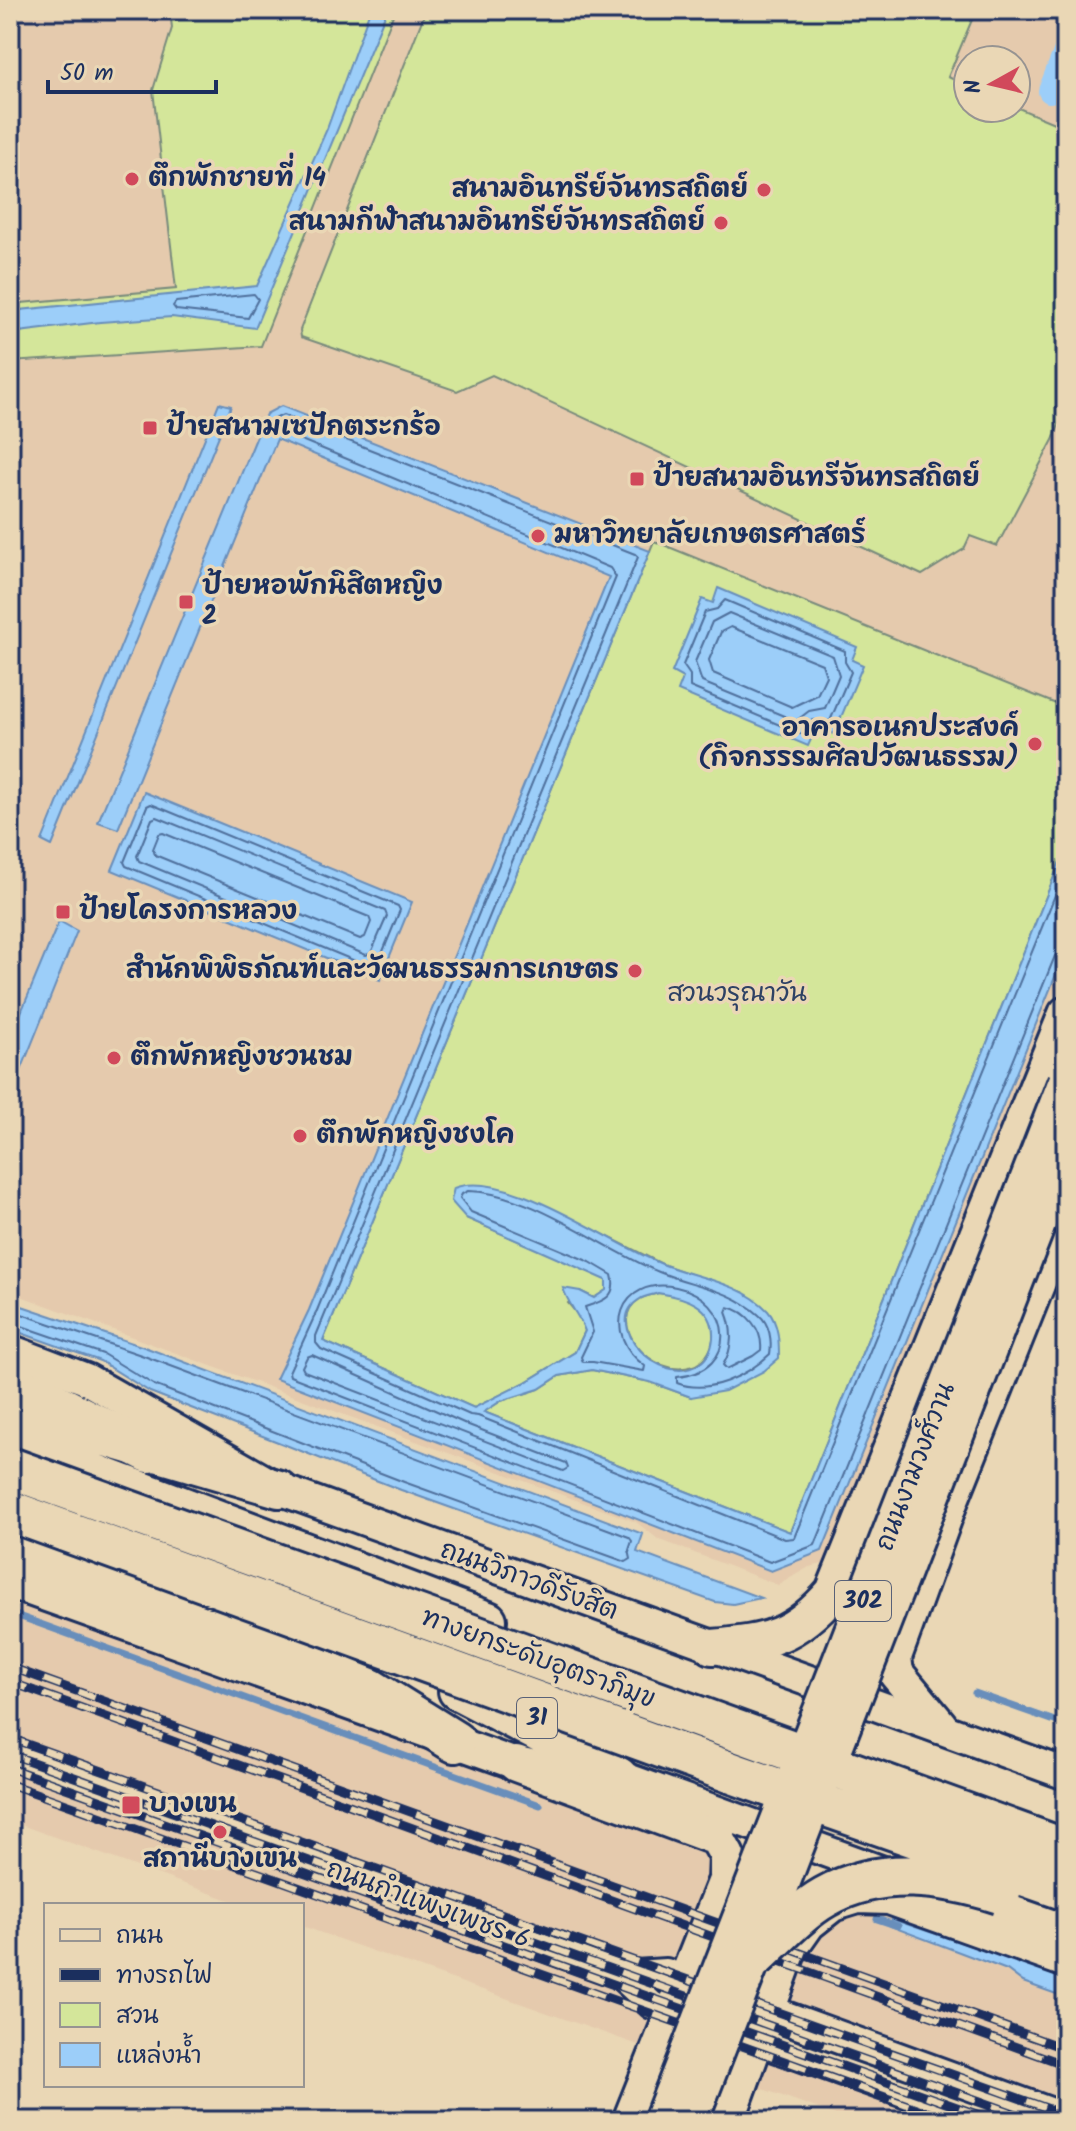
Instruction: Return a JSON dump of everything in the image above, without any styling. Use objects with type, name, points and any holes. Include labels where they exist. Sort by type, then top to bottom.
[{"type":"highway","points":[[10,1385],[40,1396],[149,1452]]},
{"type":"highway","points":[[10,1410],[279,1489]]},
{"type":"highway","name":"ถนนวิภาวดีรังสิต","points":[[10,1442],[756,1722],[1066,1829]]},
{"type":"highway","name":"ทางยกระดับอุตราภิมุข","points":[[10,1468],[1066,1850]]},
{"type":"highway","name":"ทางยกระดับอุตราภิมุข","points":[[10,1511],[738,1775],[1066,1890]]},
{"type":"highway","name":"31","points":[[10,1520],[457,1691],[735,1785],[1066,1908]]},
{"type":"highway","points":[[10,1554],[157,1603],[370,1689],[455,1742]]},
{"type":"highway","points":[[457,1691],[619,1776]]},
{"type":"highway","points":[[754,1958],[824,1897],[861,1883],[914,1875],[959,1880],[1066,1916]]},
{"type":"main road","points":[[712,1647],[760,1643],[790,1631],[819,1608],[833,1592],[1066,1014]]},
{"type":"main road","name":"ถนนงามวงศ์วาน","points":[[661,2121],[1066,1081]]},
{"type":"main road","name":"ถนนงามวงศ์วาน","points":[[690,2121],[1066,1152]]},
{"type":"main road","points":[[940,1726],[896,1673],[894,1657],[912,1600],[1066,1212]]},
{"type":"main road","name":"ถนนวิภาวดีรังสิต","points":[[10,1350],[86,1379],[279,1489],[1066,1774]]},
{"type":"main road","name":"31","points":[[10,1583],[516,1764],[619,1776],[1066,1939]]},
{"type":"main road","points":[[833,1592],[838,1614],[846,1623],[870,1629],[894,1619],[912,1600]]},
{"type":"main road","points":[[516,1764],[717,1838],[727,1856],[726,1880],[632,2121]]},
{"type":"main road","points":[[727,2121],[789,1950],[808,1923],[832,1904],[858,1896],[889,1897],[1066,1960]]},
{"type":"main road","points":[[632,2121],[646,2102],[663,2096],[709,2114],[712,2121]]},
{"type":"street","name":"ถนนกำแพงเพชร 6","points":[[10,1753],[620,1975],[652,2005],[980,2121]]},
{"type":"street","name":"ถนนกำแพงเพชร 6","points":[[620,1975],[666,1972],[1066,2117]]},
{"type":"shaded area","name":"มหาวิทยาลัยเกษตรศาสตร์","points":[[10,10],[1066,10],[1066,963],[827,1563],[809,1567],[778,1585],[658,1539],[636,1522],[10,1292]]},
{"type":"shaded area","points":[[10,1597],[1066,1980],[1066,2121],[853,2121],[304,1927],[304,1903],[237,1903],[10,1821]]},
{"type":"green space","points":[[170,10],[395,10],[261,346],[10,362],[10,304],[176,289],[153,90],[172,28]]},
{"type":"green space","name":"สนามกีฬาสนามอินทรีย์จันทรสถิตย์","points":[[426,10],[960,10],[974,15],[962,44],[952,44],[952,67],[948,77],[952,79],[952,124],[1032,124],[1032,114],[1066,128],[1066,407],[1053,440],[997,546],[970,536],[964,549],[922,575],[492,375],[457,391],[301,337],[300,330]]},
{"type":"green space","name":"สวนวรุณาวัน","points":[[654,541],[1066,708],[1066,847],[790,1532],[484,1412],[501,1401],[539,1389],[559,1376],[592,1370],[650,1382],[691,1397],[743,1292],[662,1264],[549,1207],[506,1190],[466,1218],[606,1279],[606,1290],[594,1298],[580,1291],[568,1303],[579,1316],[585,1331],[575,1352],[524,1383],[474,1408],[323,1341]]},
{"type":"green space","points":[[658,1293],[688,1300],[699,1305],[709,1316],[714,1332],[713,1341],[706,1356],[693,1366],[677,1368],[662,1365],[648,1357],[630,1334],[627,1321],[630,1309],[642,1298]]},
{"type":"water","points":[[370,10],[387,10],[255,328],[172,317],[10,333],[10,311],[257,286],[327,129]]},
{"type":"water","points":[[219,403],[231,406],[52,846],[42,841]]},
{"type":"water","points":[[281,406],[650,551],[323,1341],[474,1408],[575,1352],[585,1331],[563,1288],[594,1298],[606,1290],[606,1280],[466,1218],[451,1201],[454,1188],[476,1184],[501,1188],[529,1198],[662,1264],[745,1293],[772,1316],[778,1333],[779,1358],[764,1371],[725,1391],[691,1397],[650,1382],[592,1370],[559,1376],[539,1389],[501,1401],[484,1412],[790,1532],[1066,847],[1066,950],[822,1551],[771,1571],[276,1379],[309,1310],[609,577],[277,439],[118,829],[98,822],[266,414]],"holes":[[[658,1293],[688,1300],[704,1310],[712,1327],[711,1349],[707,1356],[699,1364],[684,1370],[668,1368],[653,1361],[631,1337],[627,1323],[629,1310],[640,1299]]]},
{"type":"water","points":[[718,588],[857,647],[852,660],[863,665],[834,734],[817,726],[808,746],[678,691],[683,678],[672,672],[702,599],[713,603]]},
{"type":"water","points":[[144,792],[412,902],[380,980],[112,870]]},
{"type":"water","points":[[59,921],[77,931],[10,1098],[10,1039]]},
{"type":"water","points":[[10,1302],[147,1348],[643,1534],[637,1552],[761,1598],[733,1604],[715,1602],[401,1490],[150,1392],[100,1361],[10,1329]]},
{"type":"water","points":[[892,1919],[1065,1978],[1059,1995],[1023,1982],[1007,1970],[890,1926]]},
{"type":"waterway","points":[[1050,91],[1066,50]]},
{"type":"waterway","points":[[10,1613],[540,1805]]},
{"type":"waterway","points":[[975,1693],[1066,1725]]},
{"type":"waterway","points":[[877,1919],[898,1926]]},
{"type":"railway","points":[[10,1667],[1066,2049]]},
{"type":"railway","points":[[10,1682],[1066,2065]]},
{"type":"railway","points":[[10,1738],[1066,2115]]},
{"type":"railway","points":[[10,1754],[1036,2121]]},
{"type":"railway","points":[[10,1768],[996,2121]]},
{"type":"railway","points":[[10,1784],[952,2121]]},
{"type":"place","name":"ตึกพักชายที่ 14","points":[[132,179]]},
{"type":"place","name":"สนามอินทรีย์จันทรสถิตย์","points":[[764,190]]},
{"type":"place","name":"สนามกีฬาสนามอินทรีย์จันทรสถิตย์","points":[[721,223]]},
{"type":"place","name":"ป้ายสนามเซปักตระกร้อ","points":[[150,428]]},
{"type":"place","name":"ป้ายสนามอินทรีจันทรสถิตย์","points":[[637,479]]},
{"type":"place","name":"มหาวิทยาลัยเกษตรศาสตร์","points":[[538,536]]},
{"type":"place","name":"ป้ายหอพักนิสิตหญิง 2","points":[[186,602]]},
{"type":"place","name":"อาคารอเนกประสงค์ (กิจกรรรมศิลปวัฒนธรรม)","points":[[1035,744]]},
{"type":"place","name":"ป้ายโครงการหลวง","points":[[63,912]]},
{"type":"place","name":"สำนักพิพิธภัณฑ์และวัฒนธรรมการเกษตร","points":[[635,971]]},
{"type":"place","name":"ตึกพักหญิงชวนชม","points":[[114,1058]]},
{"type":"place","name":"ตึกพักหญิงชงโค","points":[[300,1136]]},
{"type":"place","name":"บางเขน","points":[[131,1805]]},
{"type":"place","name":"สถานีบางเขน","points":[[220,1832]]}]
